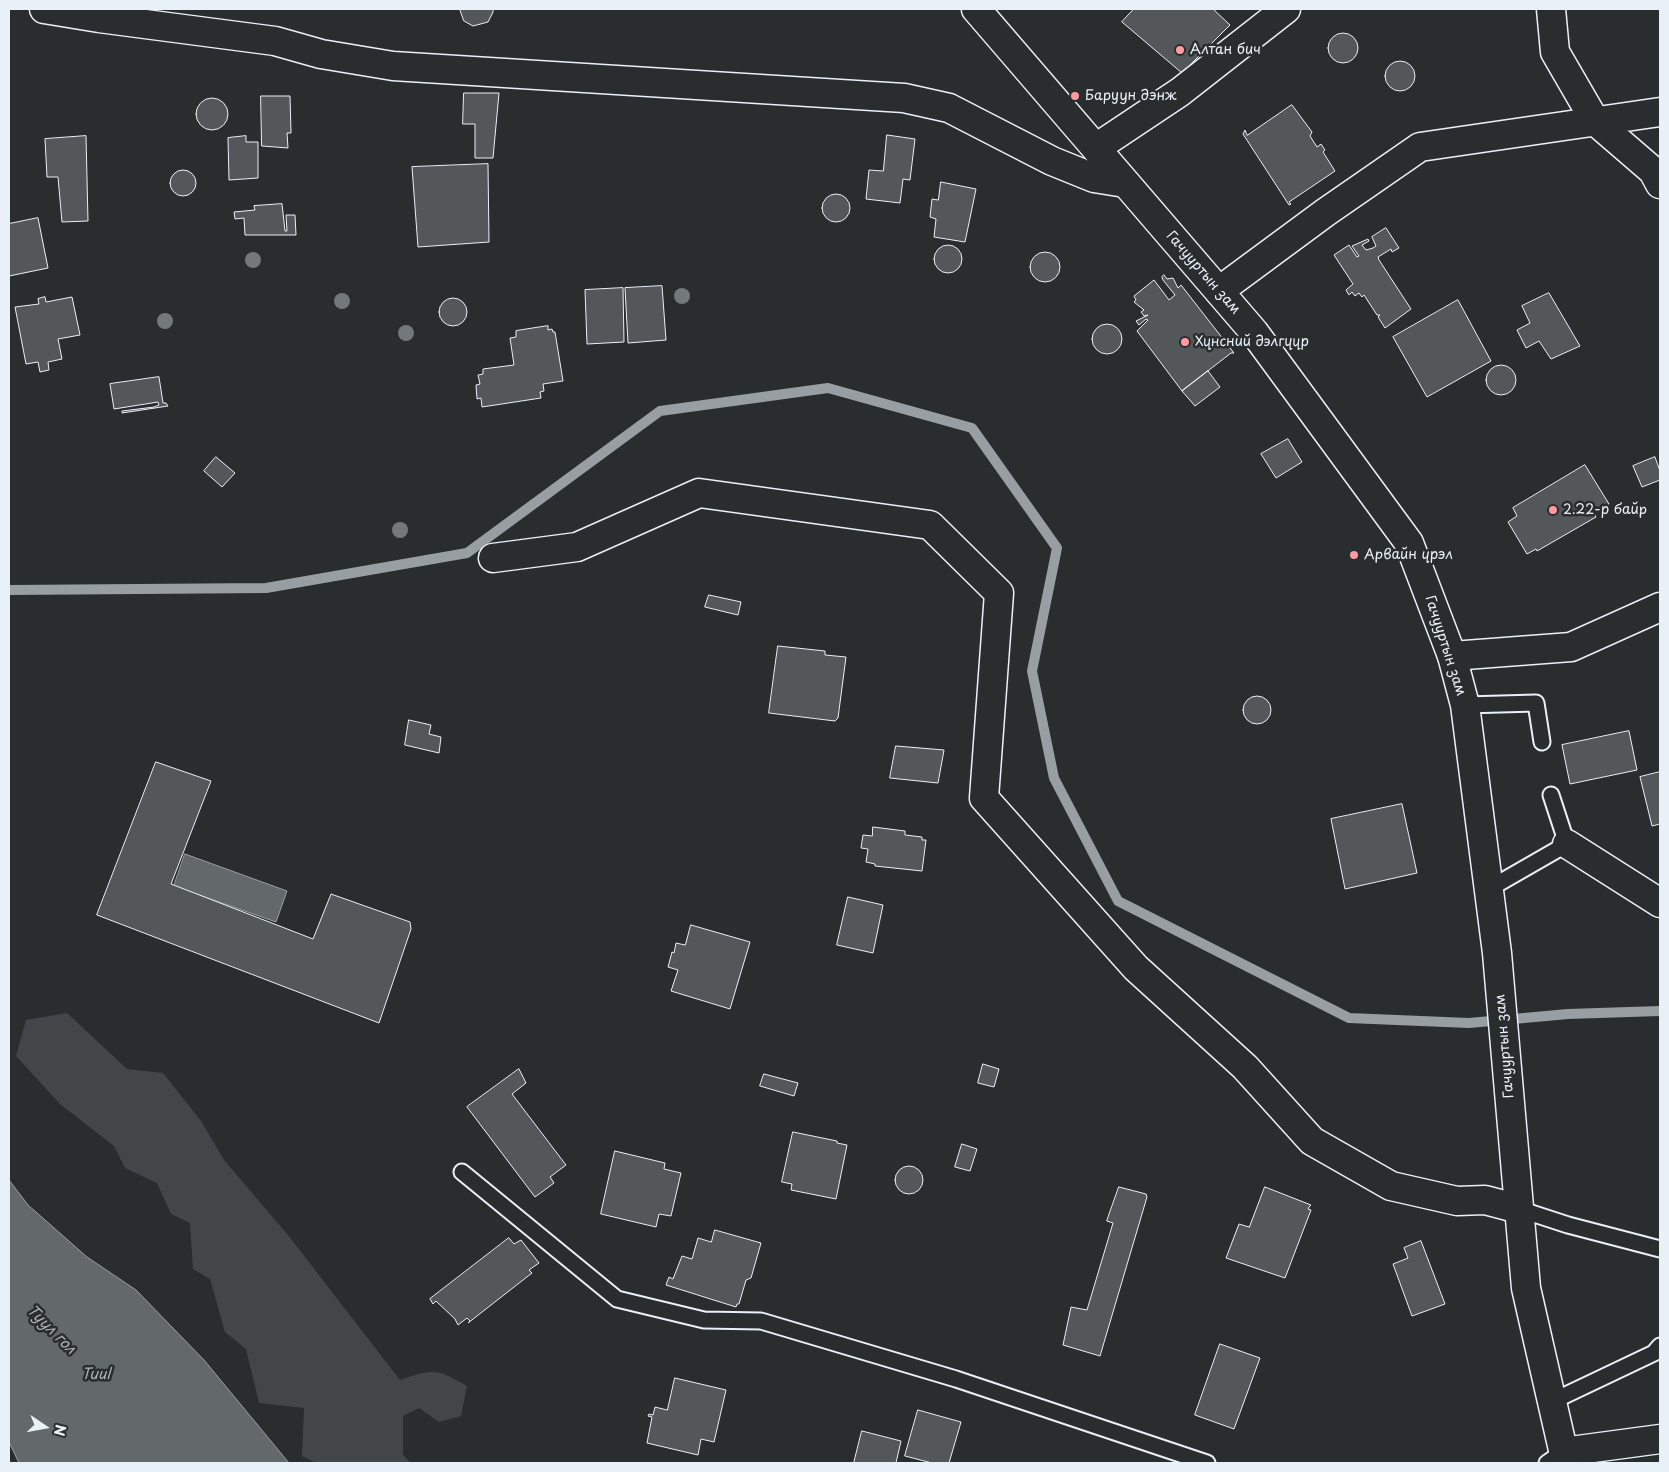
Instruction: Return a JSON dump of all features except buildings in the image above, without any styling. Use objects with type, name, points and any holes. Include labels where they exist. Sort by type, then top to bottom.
[{"type":"street","points":[[44,9],[275,41],[321,54],[393,66],[904,98],[949,108],[1052,161],[1094,178],[1125,183]]},
{"type":"street","name":"Гачууртын зам","points":[[976,9],[1254,332],[1409,543],[1452,656],[1464,705],[1487,890],[1497,953],[1526,1288],[1551,1402],[1559,1459]]},
{"type":"street","points":[[1096,148],[1180,92],[1286,9]]},
{"type":"street","points":[[1551,9],[1555,52],[1595,121],[1653,171],[1660,184]]},
{"type":"street","points":[[1555,52],[1562,9]]},
{"type":"street","points":[[1219,291],[1326,212],[1420,147],[1660,112]]},
{"type":"street","points":[[493,558],[524,556],[577,547],[699,492],[930,525],[999,593],[984,798],[1136,968],[1245,1067],[1312,1141],[1390,1186],[1457,1201],[1485,1200],[1519,1209]]},
{"type":"street","points":[[1452,656],[1571,647],[1660,606]]},
{"type":"street","points":[[1567,844],[1660,903]]},
{"type":"street","points":[[1559,1459],[1660,1438]]},
{"type":"lane","points":[[1464,705],[1536,703],[1542,742]]},
{"type":"lane","points":[[1487,890],[1567,844],[1551,796]]},
{"type":"lane","points":[[462,1172],[616,1299],[704,1320],[761,1321],[956,1379],[1207,1463]]},
{"type":"lane","points":[[1519,1209],[1568,1225],[1660,1249]]},
{"type":"lane","points":[[1551,1402],[1654,1353],[1660,1346]]},
{"type":"shaded area","points":[[67,1013],[127,1069],[163,1073],[201,1121],[224,1160],[288,1235],[400,1380],[434,1372],[441,1373],[467,1386],[461,1416],[439,1422],[419,1408],[403,1416],[403,1455],[411,1463],[316,1463],[302,1456],[304,1408],[259,1403],[246,1349],[225,1332],[210,1279],[193,1269],[190,1223],[171,1214],[157,1183],[125,1168],[114,1146],[60,1104],[16,1056],[26,1020]]},
{"type":"water","points":[[185,854],[287,891],[276,922],[174,886]]},
{"type":"water","name":"Tuul","points":[[9,1180],[28,1205],[87,1257],[136,1290],[204,1360],[289,1463],[19,1463],[9,1442]]},
{"type":"waterway","points":[[9,590],[266,588],[467,553],[660,411],[828,388],[972,428],[1057,548],[1032,671],[1054,778],[1118,901],[1349,1018],[1469,1023],[1568,1014],[1660,1011]]},
{"type":"place","name":"Алтан бич","points":[[1180,50]]},
{"type":"place","name":"Баруун дэнж","points":[[1075,96]]},
{"type":"place","name":"Хүнсний дэлгүүр","points":[[1185,342]]},
{"type":"place","name":"2.22-р байр","points":[[1553,510]]},
{"type":"place","name":"Арвайн үрэл","points":[[1354,555]]},
{"type":"water label","name":"Туул гол","points":[[51,1330]]}]
